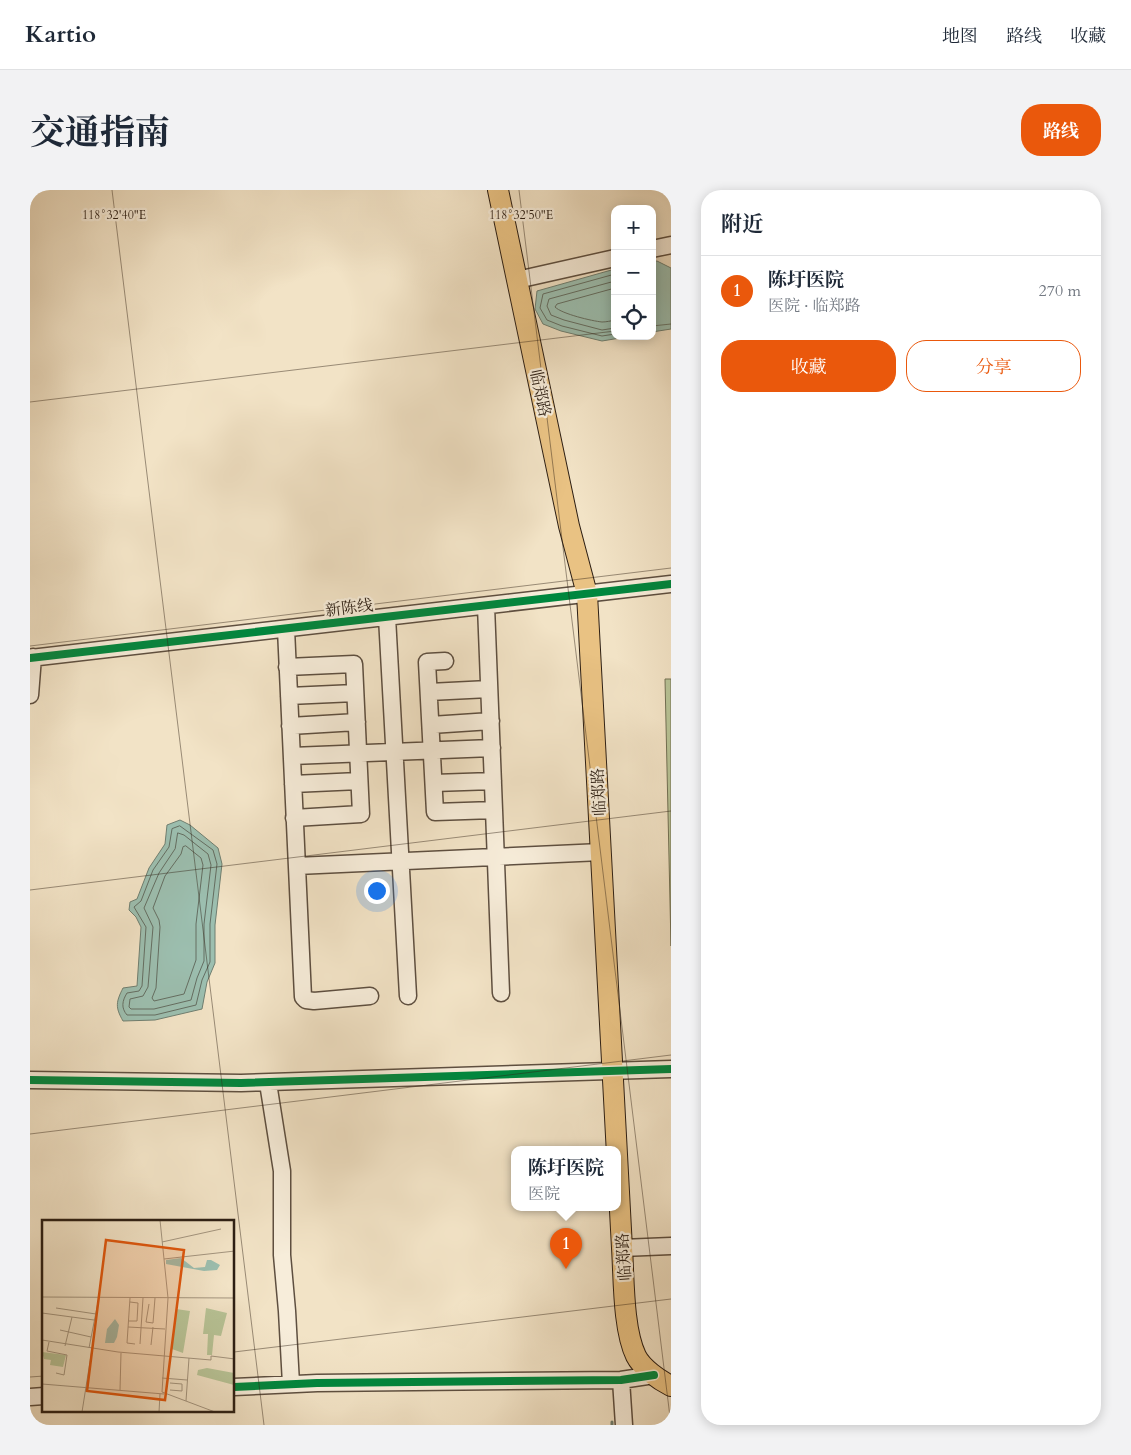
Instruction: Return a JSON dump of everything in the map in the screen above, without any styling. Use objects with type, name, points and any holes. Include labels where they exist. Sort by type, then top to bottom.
[{"type":"main road","name":"临郑路","points":[[498,190],[569,526],[587,594],[617,1146]]},
{"type":"main road","name":"临郑路","points":[[620,1211],[629,1334],[637,1358],[654,1375],[671,1386]]},
{"type":"street","points":[[656,248],[671,245]]},
{"type":"street","points":[[517,280],[611,259]]},
{"type":"street","name":"新陈线","points":[[32,658],[671,584]]},
{"type":"street","points":[[486,606],[501,993]]},
{"type":"street","points":[[387,617],[408,996]]},
{"type":"street","points":[[286,629],[303,997],[306,1000],[314,1001],[370,996]]},
{"type":"street","points":[[30,696],[32,658]]},
{"type":"street","points":[[445,661],[427,662],[435,812],[494,810]]},
{"type":"street","points":[[287,667],[354,664],[357,722],[361,814],[294,818]]},
{"type":"street","points":[[429,692],[489,689]]},
{"type":"street","points":[[289,696],[355,693]]},
{"type":"street","points":[[431,724],[490,721]]},
{"type":"street","points":[[290,726],[357,722]]},
{"type":"street","points":[[292,756],[492,748]]},
{"type":"street","points":[[293,784],[359,781]]},
{"type":"street","points":[[434,783],[492,781]]},
{"type":"street","points":[[297,866],[601,852]]},
{"type":"street","points":[[30,1080],[241,1084],[671,1069]]},
{"type":"street","points":[[268,1082],[282,1170],[282,1255],[291,1384]]},
{"type":"street","points":[[622,1248],[671,1246]]},
{"type":"street","points":[[235,1387],[291,1384],[621,1380],[654,1375]]},
{"type":"street","points":[[621,1380],[624,1425]]},
{"type":"shaded area","points":[[665,679],[671,679],[671,946]]},
{"type":"water","points":[[656,261],[671,268],[671,329],[656,331],[656,295]]},
{"type":"water","points":[[611,270],[611,340],[602,341],[561,331],[543,324],[535,309],[537,291]]},
{"type":"water","points":[[180,820],[190,825],[218,848],[222,864],[215,925],[215,963],[207,982],[202,1009],[155,1020],[123,1021],[118,1008],[118,1001],[123,988],[137,986],[141,927],[136,917],[129,910],[130,902],[137,899],[149,868],[165,844],[167,825]]},
{"type":"cycle path","points":[[30,658],[671,584]]},
{"type":"cycle path","points":[[30,1080],[241,1083],[671,1069]]},
{"type":"cycle path","points":[[235,1387],[317,1383],[621,1380],[654,1375]]},
{"type":"place","name":"陈圩医院","points":[[566,1269]]}]
